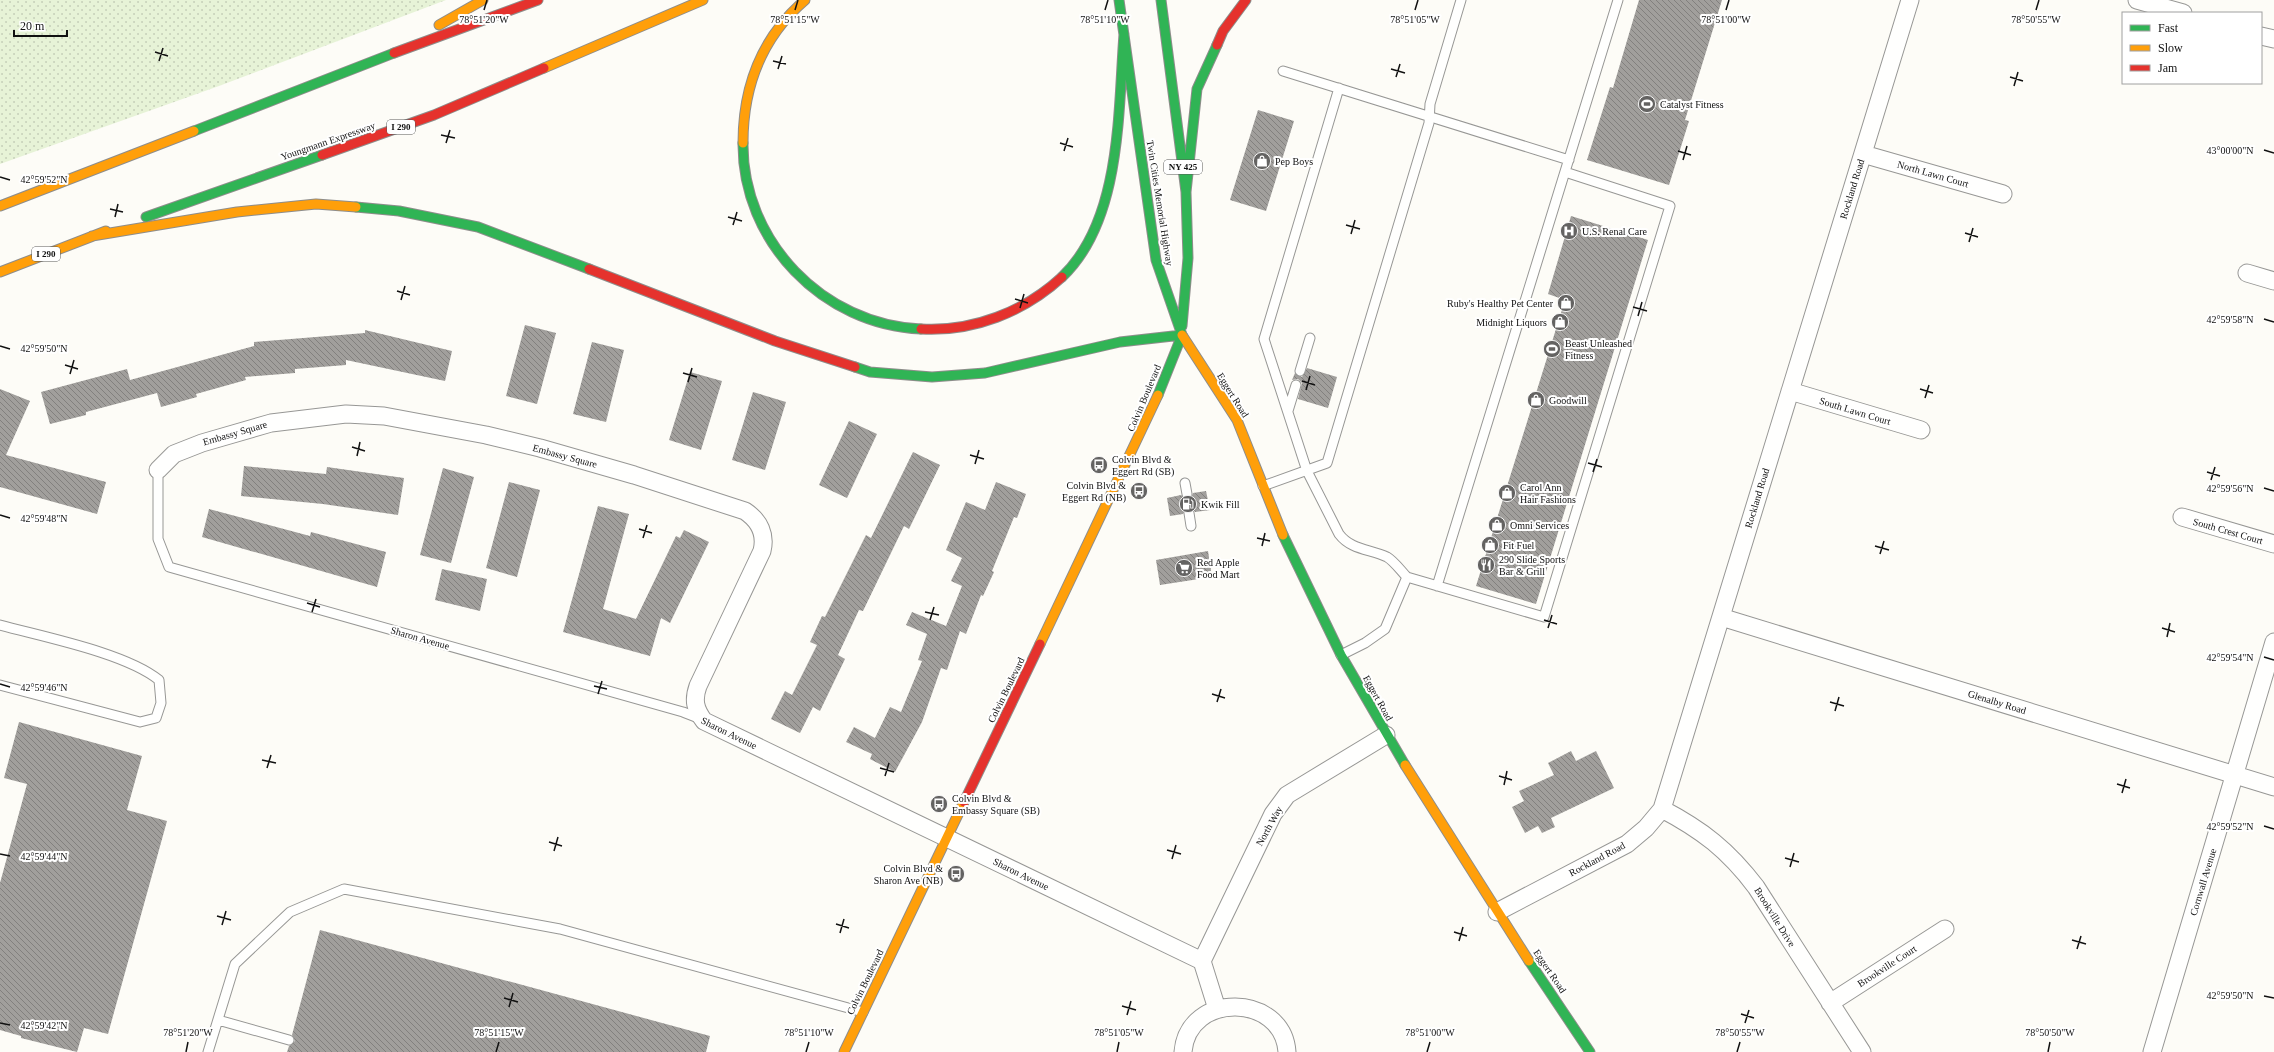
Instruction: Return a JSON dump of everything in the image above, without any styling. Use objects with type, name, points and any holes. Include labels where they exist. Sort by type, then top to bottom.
[{"type":"main road","points":[[386,56],[483,0]]},
{"type":"main road","points":[[0,206],[386,56],[538,0]]},
{"type":"main road","name":"Youngmann Expressway","points":[[0,272],[92,236],[434,115],[703,0]]},
{"type":"main road","points":[[805,0],[778,26],[761,51],[751,75],[743,126],[743,154],[746,181],[755,212],[772,243],[795,273],[816,293],[840,308],[866,320],[907,330],[941,331],[975,325],[1002,317],[1033,300],[1058,281],[1080,256],[1101,215],[1116,152],[1124,34]]},
{"type":"main road","name":"Twin Cities Memorial Highway","points":[[1119,0],[1156,260],[1182,335]]},
{"type":"main road","name":"Twin Cities Memorial Highway","points":[[1162,0],[1186,192],[1188,258],[1182,335]]},
{"type":"main road","points":[[1186,192],[1197,89],[1224,31],[1246,0]]},
{"type":"main road","points":[[92,236],[237,212],[316,204],[399,211],[478,227],[775,341],[878,372],[932,377],[985,373],[1120,342],[1182,335]]},
{"type":"main road","name":"Eggert Road","points":[[1182,335],[1237,420],[1262,486],[1293,560],[1341,655],[1386,735],[1497,912],[1590,1052]]},
{"type":"main road","name":"Colvin Boulevard","points":[[844,1052],[1150,415],[1182,335]]},
{"type":"street","name":"Rockland Road","points":[[1497,912],[1627,844],[1646,828],[1662,809],[1910,0]]},
{"type":"street","points":[[2137,0],[2179,12]]},
{"type":"street","points":[[2262,36],[2274,39]]},
{"type":"street","name":"North Lawn Court","points":[[1863,154],[2003,194]]},
{"type":"street","points":[[2247,273],[2274,281]]},
{"type":"street","name":"South Lawn Court","points":[[1790,391],[1921,430]]},
{"type":"street","name":"Embassy Square","points":[[158,470],[174,454],[202,443],[270,423],[346,414],[384,416],[486,435],[540,448],[634,475],[745,511],[760,526],[764,543],[759,559],[698,686],[695,702],[696,711],[704,721]]},
{"type":"street","name":"South Crest Court","points":[[2182,517],[2274,544]]},
{"type":"street","name":"Glenalby Road","points":[[1721,617],[2274,787]]},
{"type":"street","name":"Cornwall Avenue","points":[[2152,1052],[2274,642]]},
{"type":"street","name":"Sharon Avenue","points":[[704,721],[1202,962]]},
{"type":"street","name":"North Way","points":[[1202,962],[1273,814],[1287,795],[1386,735]]},
{"type":"street","name":"Brookville Drive","points":[[1662,809],[1694,826],[1718,843],[1738,864],[1756,887],[1862,1052]]},
{"type":"street","name":"Brookville Court","points":[[1830,1003],[1945,929]]},
{"type":"street","points":[[1202,962],[1217,1009]]},
{"type":"street","points":[[1183,1052],[1188,1035],[1195,1024],[1205,1015],[1217,1009],[1230,1006],[1243,1006],[1256,1010],[1267,1017],[1283,1036],[1287,1052]]},
{"type":"lane","points":[[1262,486],[1327,464],[1430,123],[1430,104],[1461,0]]},
{"type":"lane","points":[[1437,586],[1618,0]]},
{"type":"lane","points":[[1283,71],[1569,160]]},
{"type":"lane","points":[[1339,88],[1264,339],[1307,471],[1345,542],[1388,557],[1407,577],[1544,617],[1670,206],[1565,172]]},
{"type":"lane","points":[[1300,371],[1310,338]]},
{"type":"lane","points":[[1288,411],[1296,385]]},
{"type":"lane","name":"Sharon Avenue","points":[[158,470],[158,539],[169,567],[669,708],[704,721]]},
{"type":"lane","points":[[1185,483],[1187,494]]},
{"type":"lane","points":[[1189,513],[1191,526]]},
{"type":"lane","points":[[1341,655],[1365,643],[1385,629],[1407,577]]},
{"type":"lane","points":[[0,625],[100,653],[147,670],[159,680],[162,703],[156,718],[140,722],[0,685]]},
{"type":"lane","points":[[208,1052],[235,964],[290,912],[344,889],[560,930],[863,1012]]},
{"type":"lane","points":[[218,1020],[289,1040]]},
{"type":"green space","points":[[0,0],[446,0],[219,86],[0,164]]},
{"type":"building","name":"Catalyst Fitness","points":[[1639,0],[1722,0],[1685,120],[1689,121],[1669,185],[1587,160],[1610,87],[1613,88]]},
{"type":"building","name":"Pep Boys","points":[[1258,110],[1294,121],[1266,211],[1230,200]]},
{"type":"building","points":[[1571,216],[1648,240],[1536,604],[1476,586],[1565,300],[1548,294]]},
{"type":"building","points":[[525,325],[556,333],[537,404],[506,396]]},
{"type":"building","points":[[365,330],[452,351],[445,381],[346,360],[346,365],[295,369],[295,373],[245,377],[246,380],[196,394],[197,397],[161,407],[157,393],[86,412],[86,415],[50,424],[41,392],[127,369],[130,380],[254,346],[254,342],[365,333]]},
{"type":"building","points":[[592,342],[624,350],[606,422],[573,414]]},
{"type":"building","points":[[1307,368],[1337,377],[1328,408],[1298,399],[1302,383],[1298,379],[1292,380],[1295,373],[1302,377]]},
{"type":"building","points":[[690,372],[722,381],[701,450],[669,440]]},
{"type":"building","points":[[0,389],[30,401],[6,455],[106,482],[97,514],[0,487]]},
{"type":"building","points":[[753,392],[786,402],[765,470],[732,460]]},
{"type":"building","points":[[849,421],[877,434],[847,498],[819,485]]},
{"type":"building","points":[[913,452],[940,465],[909,529],[904,526],[863,611],[859,610],[838,655],[845,659],[820,711],[813,707],[800,733],[771,719],[785,691],[792,695],[817,645],[810,642],[822,616],[825,617],[866,535],[871,538]]},
{"type":"building","points":[[244,466],[326,474],[327,467],[404,478],[398,515],[323,504],[241,496]]},
{"type":"building","points":[[443,468],[474,477],[451,563],[420,555]]},
{"type":"building","points":[[509,482],[540,490],[517,577],[486,568]]},
{"type":"building","points":[[996,482],[1026,494],[1017,518],[1014,517],[992,571],[994,572],[983,596],[981,595],[966,634],[960,631],[947,670],[941,668],[922,722],[895,772],[870,759],[872,754],[846,742],[854,727],[875,738],[890,707],[901,712],[922,661],[918,660],[927,634],[906,625],[912,612],[946,626],[962,586],[951,581],[962,558],[946,550],[966,502],[985,510]]},
{"type":"building","name":"Kwik Fill","points":[[1206,491],[1210,510],[1195,512],[1192,508],[1188,507],[1183,514],[1170,516],[1167,498],[1181,495],[1188,500],[1191,498],[1193,493]]},
{"type":"building","points":[[598,506],[629,514],[603,609],[636,619],[676,536],[680,538],[684,530],[709,542],[670,623],[661,618],[650,656],[563,632]]},
{"type":"building","points":[[209,509],[310,536],[311,532],[386,552],[377,587],[202,537]]},
{"type":"building","name":"Red Apple Food Mart","points":[[1208,551],[1212,577],[1160,585],[1156,560]]},
{"type":"building","points":[[442,569],[487,579],[480,611],[435,600]]},
{"type":"building","points":[[19,722],[142,756],[127,810],[167,821],[108,1034],[84,1028],[77,1052],[21,1038],[21,1036],[0,1030],[0,883],[27,784],[4,778]]},
{"type":"building","points":[[1571,751],[1576,761],[1596,751],[1614,788],[1551,818],[1555,827],[1542,833],[1538,826],[1525,833],[1512,807],[1524,801],[1519,791],[1554,775],[1548,763]]},
{"type":"building","points":[[320,930],[710,1036],[706,1052],[287,1052],[289,1046],[295,1041],[292,1035]]},
{"type":"traffic: fast","points":[[1119,0],[1156,260],[1182,335]]},
{"type":"traffic: fast","points":[[1161,0],[1186,192],[1188,258],[1182,326]]},
{"type":"traffic: fast","points":[[1062,277],[1082,253],[1096,226],[1106,195],[1118,130],[1124,34]]},
{"type":"traffic: fast","points":[[1186,192],[1197,89],[1217,45]]},
{"type":"traffic: fast","points":[[194,131],[394,53]]},
{"type":"traffic: fast","points":[[743,143],[746,179],[757,213],[773,244],[795,271],[821,294],[852,312],[885,324],[921,329]]},
{"type":"traffic: fast","points":[[146,217],[322,155]]},
{"type":"traffic: fast","points":[[356,207],[399,211],[478,227],[589,269]]},
{"type":"traffic: fast","points":[[1158,395],[1182,335]]},
{"type":"traffic: fast","points":[[855,367],[870,372],[932,377],[985,373],[1120,342],[1182,335]]},
{"type":"traffic: fast","points":[[1283,535],[1341,655],[1405,765]]},
{"type":"traffic: fast","points":[[1529,961],[1590,1052]]},
{"type":"traffic: slow","points":[[439,25],[483,0]]},
{"type":"traffic: slow","points":[[544,68],[703,0]]},
{"type":"traffic: slow","points":[[743,143],[747,102],[751,82],[758,64],[766,46],[777,30],[790,14],[805,0]]},
{"type":"traffic: slow","points":[[0,206],[194,131]]},
{"type":"traffic: slow","points":[[92,236],[237,212],[316,204],[356,207]]},
{"type":"traffic: slow","points":[[0,272],[106,231]]},
{"type":"traffic: slow","points":[[1182,335],[1237,420],[1283,535]]},
{"type":"traffic: slow","points":[[1040,644],[1158,395]]},
{"type":"traffic: slow","points":[[1405,765],[1529,961]]},
{"type":"traffic: slow","points":[[844,1052],[964,802]]},
{"type":"traffic: jam","points":[[394,53],[538,0]]},
{"type":"traffic: jam","points":[[1217,45],[1223,31],[1246,0]]},
{"type":"traffic: jam","points":[[322,155],[434,115],[544,68]]},
{"type":"traffic: jam","points":[[589,269],[775,341],[855,367]]},
{"type":"traffic: jam","points":[[921,329],[960,327],[997,317],[1014,310],[1031,300],[1062,277]]},
{"type":"traffic: jam","points":[[964,802],[1040,644]]},
{"type":"place","name":"Catalyst Fitness","points":[[1647,104]]},
{"type":"place","name":"Pep Boys","points":[[1262,161]]},
{"type":"place","name":"U.S. Renal Care","points":[[1569,231]]},
{"type":"place","name":"Ruby's Healthy Pet Center","points":[[1566,303]]},
{"type":"place","name":"Midnight Liquors","points":[[1560,322]]},
{"type":"place","name":"Beast Unleashed Fitness","points":[[1552,349]]},
{"type":"place","name":"Goodwill","points":[[1536,400]]},
{"type":"place","name":"Colvin Blvd & Eggert Rd (SB)","points":[[1099,465]]},
{"type":"place","name":"Colvin Blvd & Eggert Rd (NB)","points":[[1139,491]]},
{"type":"place","name":"Carol Ann Hair Fashions","points":[[1507,493]]},
{"type":"place","name":"Kwik Fill","points":[[1188,504]]},
{"type":"place","name":"Omni Services","points":[[1497,525]]},
{"type":"place","name":"Fit Fuel","points":[[1490,545]]},
{"type":"place","name":"290 Slide Sports Bar & Grill","points":[[1486,565]]},
{"type":"place","name":"Red Apple Food Mart","points":[[1184,568]]},
{"type":"place","name":"Colvin Blvd & Embassy Square (SB)","points":[[939,804]]},
{"type":"place","name":"Colvin Blvd & Sharon Ave (NB)","points":[[956,874]]}]
